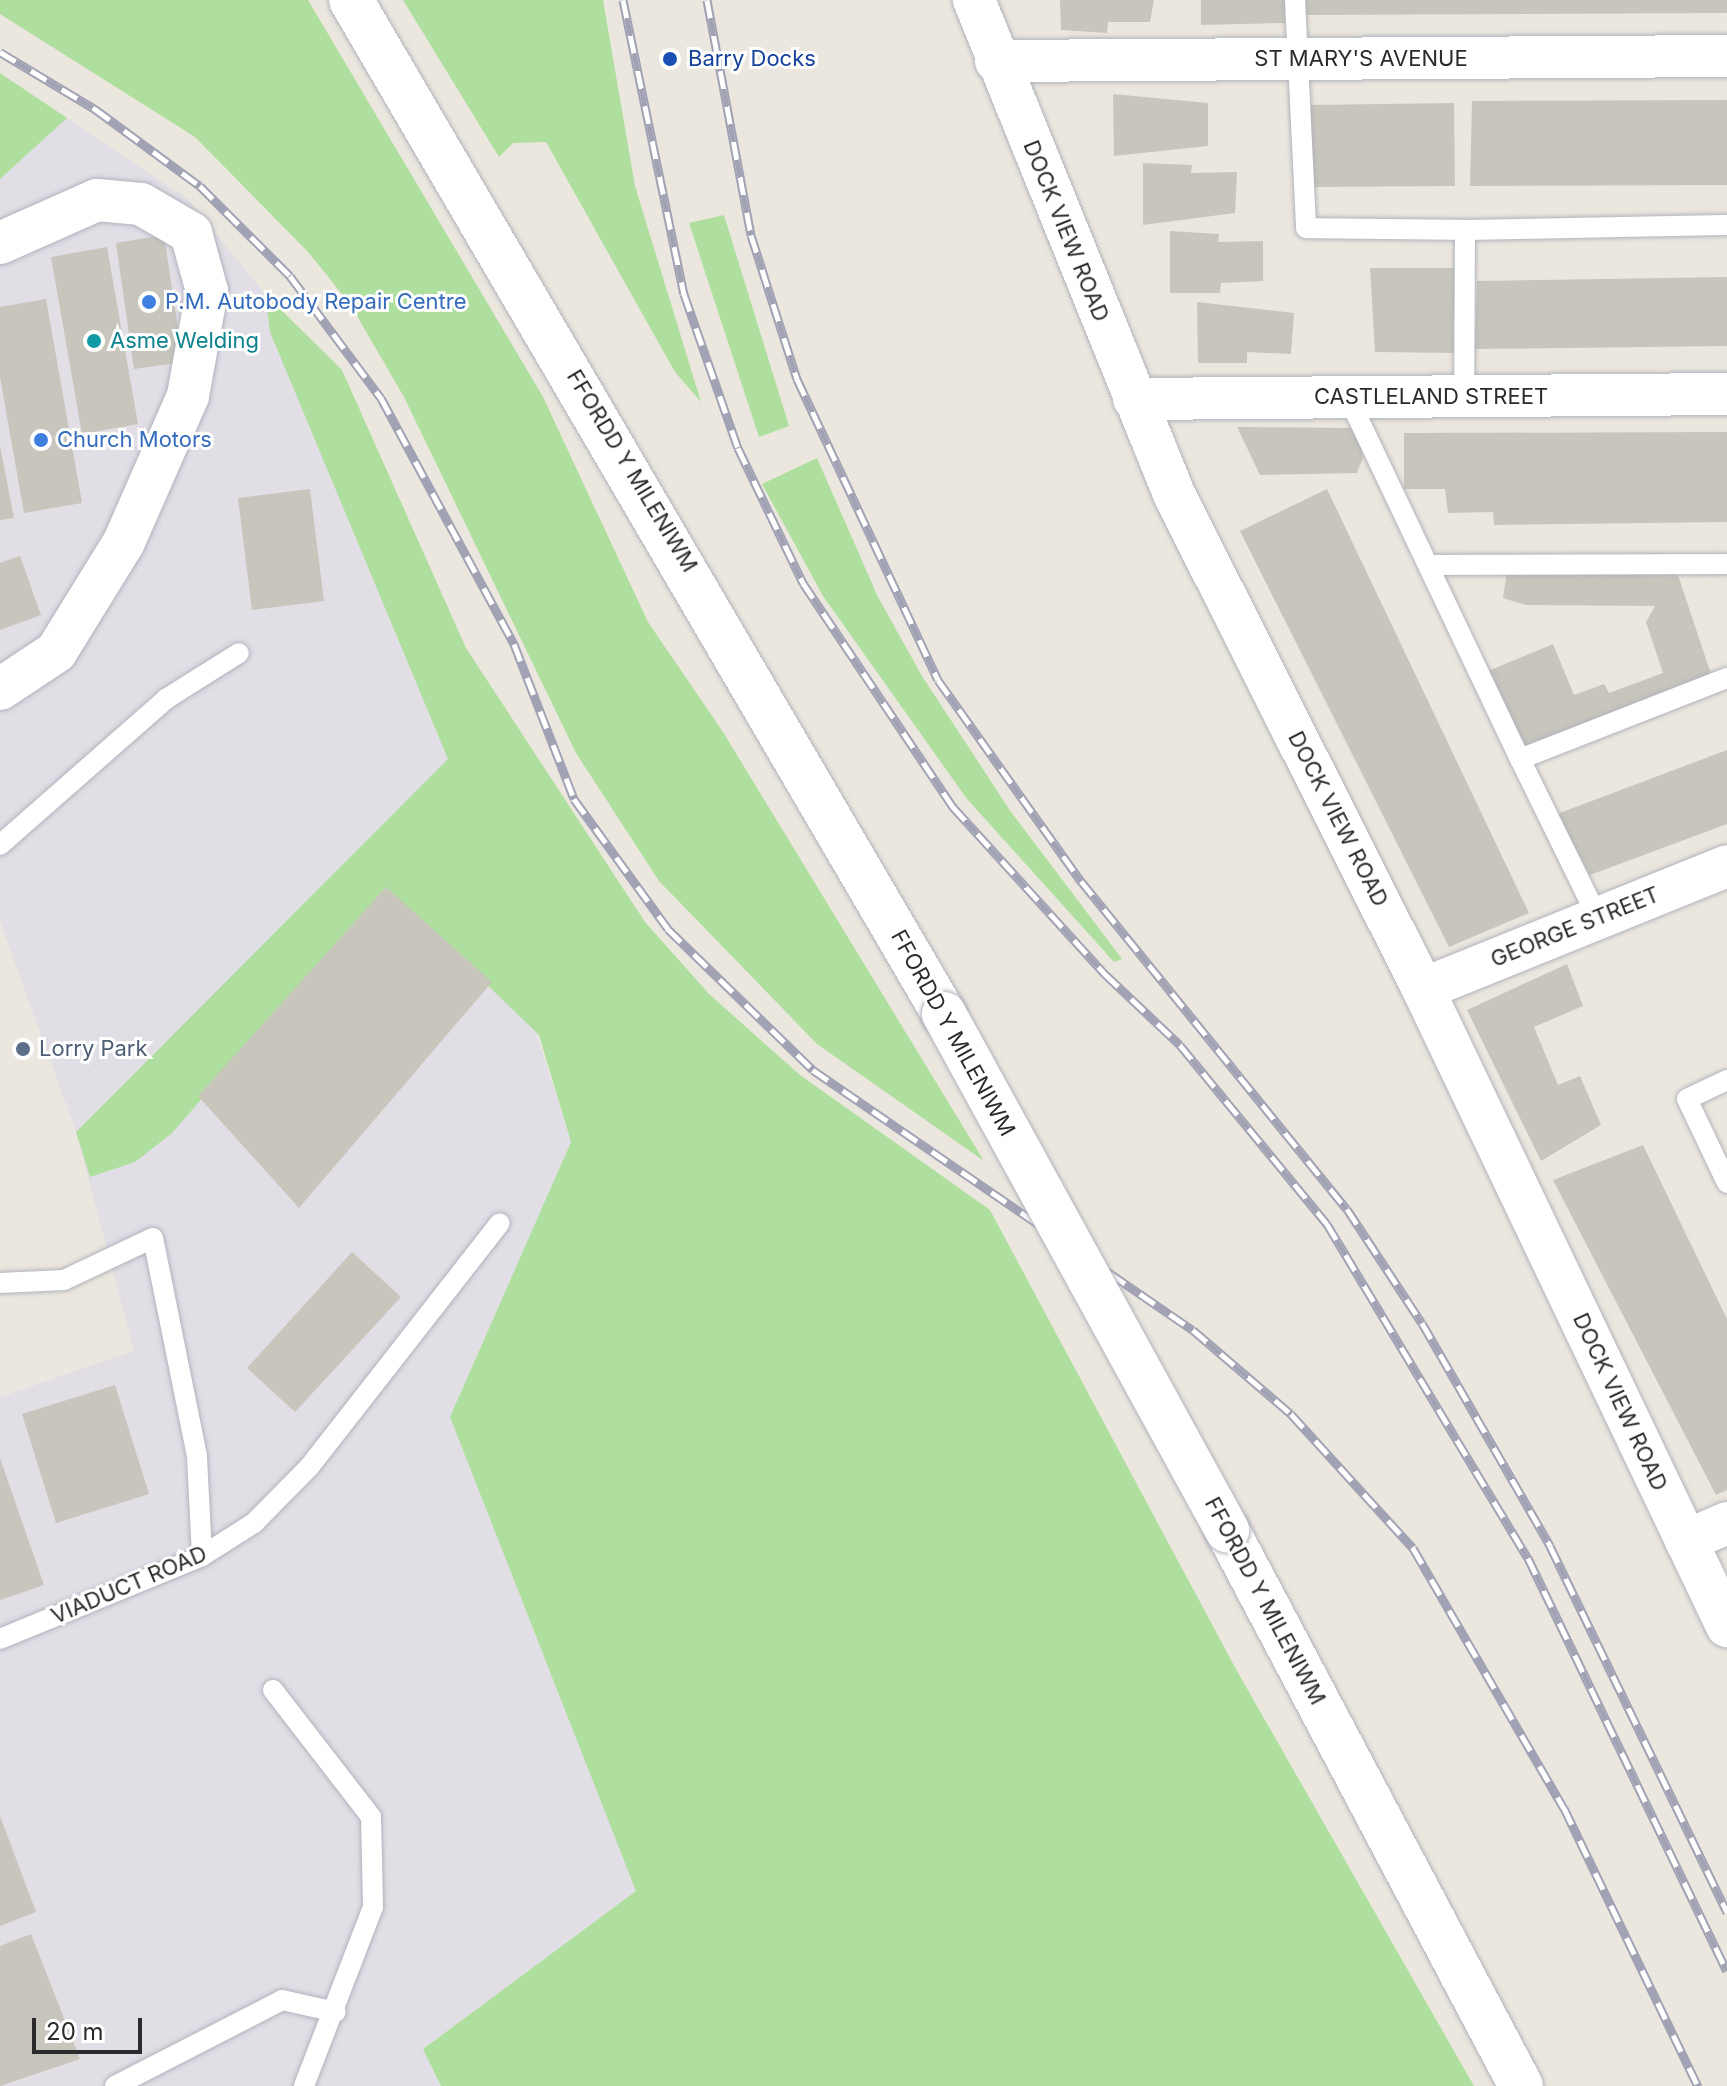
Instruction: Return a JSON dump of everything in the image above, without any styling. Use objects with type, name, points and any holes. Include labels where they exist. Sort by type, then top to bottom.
[{"type":"street","name":"FFORDD Y MILENIWM","points":[[351,0],[705,594],[944,1014],[1227,1530],[1521,2086]]},
{"type":"street","name":"DOCK VIEW ROAD","points":[[974,0],[996,61],[1174,494],[1423,989],[1727,1626]]},
{"type":"street","name":"ST MARY'S AVENUE","points":[[996,61],[1727,56]]},
{"type":"street","points":[[0,243],[97,200],[141,204],[191,233],[206,266],[207,291],[188,396],[124,542],[56,652],[0,689]]},
{"type":"street","name":"CASTLELAND STREET","points":[[1134,399],[1727,394]]},
{"type":"street","name":"GEORGE STREET","points":[[1423,989],[1727,866]]},
{"type":"street","points":[[1686,1541],[1727,1523]]},
{"type":"lane","points":[[1295,0],[1303,59],[1306,228],[1465,230],[1727,225]]},
{"type":"lane","points":[[1464,397],[1465,230]]},
{"type":"lane","points":[[1348,397],[1598,918]]},
{"type":"lane","points":[[1429,565],[1727,564]]},
{"type":"lane","points":[[0,845],[166,699],[239,653]]},
{"type":"lane","points":[[1520,759],[1727,678]]},
{"type":"lane","points":[[1727,1080],[1687,1099],[1727,1183]]},
{"type":"lane","name":"VIADUCT ROAD","points":[[0,1639],[202,1556],[254,1523],[310,1466],[500,1223]]},
{"type":"lane","points":[[0,1283],[64,1280],[153,1238],[197,1457],[202,1556]]},
{"type":"lane","points":[[273,1690],[371,1817],[373,1907],[336,2012],[304,2086]]},
{"type":"lane","points":[[115,2086],[282,2000],[336,2012]]},
{"type":"shaded area","points":[[67,118],[188,199],[265,294],[271,332],[449,759],[571,1142],[450,1417],[636,1891],[424,2048],[441,2086],[0,2086],[0,1397],[134,1351],[76,1132],[0,922],[0,179]]},
{"type":"green space","points":[[0,0],[308,0],[543,397],[648,622],[723,732],[984,1161],[817,1044],[659,881],[576,753],[404,397],[350,304],[309,253],[195,137],[0,14]]},
{"type":"green space","points":[[403,0],[603,0],[635,186],[701,402],[675,372],[546,142],[513,143],[499,157]]},
{"type":"green space","points":[[0,73],[67,118],[0,179]]},
{"type":"green space","points":[[724,215],[789,426],[759,437],[689,223]]},
{"type":"green space","points":[[265,294],[342,370],[466,648],[645,922],[709,994],[800,1075],[990,1210],[1237,1671],[1474,2086],[441,2086],[423,2049],[636,1891],[450,1417],[571,1142],[539,1035],[386,887],[172,1133],[135,1162],[90,1177],[76,1132],[448,759],[270,332]]},
{"type":"green space","points":[[817,458],[878,597],[922,676],[1011,812],[1122,959],[1114,962],[967,799],[823,596],[762,484]]},
{"type":"building","points":[[1060,0],[1154,0],[1150,22],[1108,22],[1107,33],[1061,30]]},
{"type":"building","points":[[1201,0],[1286,0],[1285,23],[1201,25]]},
{"type":"building","points":[[1306,0],[1727,0],[1727,13],[1306,15]]},
{"type":"building","points":[[1113,94],[1208,103],[1208,146],[1114,156]]},
{"type":"building","points":[[1727,100],[1727,185],[1470,186],[1472,101]]},
{"type":"building","points":[[1454,103],[1455,186],[1313,187],[1310,105]]},
{"type":"building","points":[[1143,163],[1192,165],[1191,173],[1237,172],[1235,213],[1143,225]]},
{"type":"building","points":[[1170,231],[1219,234],[1218,242],[1263,241],[1263,281],[1221,283],[1220,293],[1170,293]]},
{"type":"building","name":"P.M. Autobody Repair Centre","points":[[164,235],[183,362],[134,369],[116,243]]},
{"type":"building","name":"Asme Welding","points":[[107,247],[138,424],[82,434],[51,257]]},
{"type":"building","points":[[1370,268],[1455,268],[1454,353],[1375,352]]},
{"type":"building","points":[[1727,277],[1727,346],[1475,349],[1477,281]]},
{"type":"building","name":"Church Motors","points":[[46,299],[82,503],[24,513],[0,377],[0,307]]},
{"type":"building","points":[[1197,302],[1294,313],[1291,354],[1247,352],[1247,363],[1198,363]]},
{"type":"building","points":[[1237,427],[1357,428],[1363,457],[1357,473],[1260,475]]},
{"type":"building","points":[[1727,432],[1727,522],[1494,525],[1493,512],[1448,513],[1445,489],[1404,489],[1404,433]]},
{"type":"building","points":[[0,446],[14,518],[0,520]]},
{"type":"building","points":[[310,489],[324,601],[252,610],[238,498]]},
{"type":"building","points":[[1327,489],[1529,913],[1449,947],[1240,531]]},
{"type":"building","points":[[20,556],[41,615],[0,630],[0,563]]},
{"type":"building","points":[[1507,572],[1677,572],[1712,677],[1526,749],[1488,671],[1553,644],[1574,695],[1604,684],[1609,693],[1663,673],[1646,622],[1655,606],[1525,605],[1503,598]]},
{"type":"building","points":[[1727,750],[1727,824],[1590,875],[1557,814]]},
{"type":"building","points":[[386,887],[492,982],[299,1208],[198,1096]]},
{"type":"building","points":[[1567,964],[1583,1006],[1534,1027],[1558,1085],[1580,1076],[1601,1125],[1541,1161],[1467,1010]]},
{"type":"building","points":[[1643,1145],[1727,1319],[1727,1490],[1716,1495],[1553,1180]]},
{"type":"building","points":[[352,1252],[401,1297],[295,1412],[247,1368]]},
{"type":"building","points":[[115,1385],[149,1494],[56,1523],[22,1414]]},
{"type":"building","points":[[0,1458],[44,1585],[0,1600]]},
{"type":"building","points":[[0,1816],[36,1912],[0,1926]]},
{"type":"building","points":[[31,1934],[80,2059],[0,2086],[0,1946]]},
{"type":"railway","points":[[623,0],[684,294],[738,448],[803,583],[953,807],[1105,974],[1180,1045],[1327,1224],[1528,1558],[1727,1971]]},
{"type":"railway","points":[[707,0],[751,235],[797,379],[938,680],[1081,881],[1347,1209],[1422,1323],[1550,1546],[1727,1912]]},
{"type":"railway","points":[[0,52],[95,109],[200,186],[290,276],[381,398],[514,644],[574,799],[668,929],[813,1070],[1193,1330],[1291,1414],[1413,1548],[1564,1808],[1698,2086]]},
{"type":"place","name":"Barry Docks","points":[[670,59]]},
{"type":"place","name":"P.M. Autobody Repair Centre","points":[[149,302]]},
{"type":"place","name":"Asme Welding","points":[[94,341]]},
{"type":"place","name":"Church Motors","points":[[41,440]]},
{"type":"place","name":"Lorry Park","points":[[23,1049]]}]
